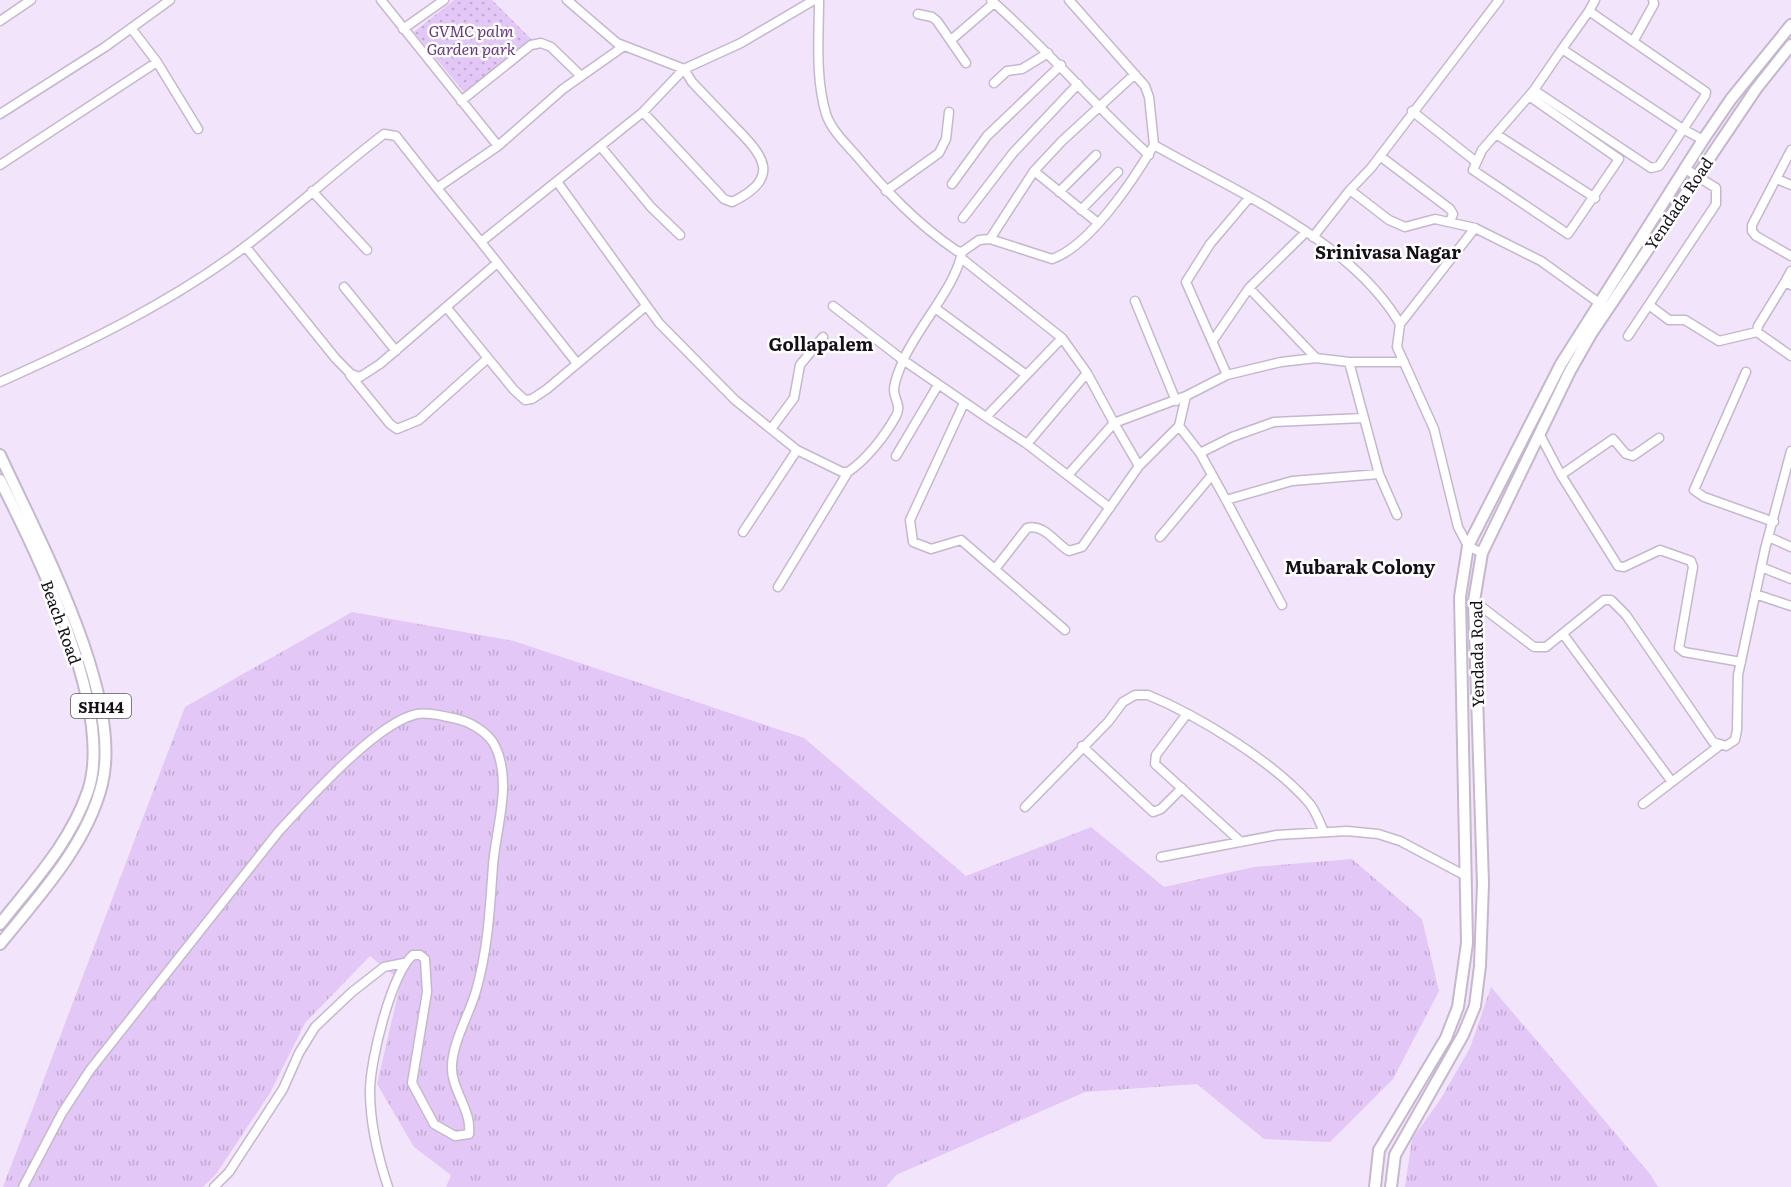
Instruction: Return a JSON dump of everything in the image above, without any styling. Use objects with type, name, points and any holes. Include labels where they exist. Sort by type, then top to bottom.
[{"type":"main road","name":"Yendada Road","points":[[1375,1187],[1380,1150],[1446,1038],[1458,1007],[1467,943],[1460,597],[1468,546],[1561,364],[1598,302],[1731,99],[1791,25]]},
{"type":"main road","name":"Yendada Road","points":[[1391,1187],[1395,1155],[1463,1035],[1474,1006],[1480,966],[1483,884],[1474,601],[1482,553],[1570,371],[1696,176],[1755,89],[1791,45]]},
{"type":"main road","name":"SH144","points":[[0,455],[58,581],[94,679],[106,730],[103,783],[94,808],[75,844],[0,944]]},
{"type":"main road","name":"Beach Road","points":[[0,480],[54,594],[81,678],[95,734],[93,766],[82,807],[49,862],[0,924]]},
{"type":"main road","points":[[16,904],[25,913]]},
{"type":"street","points":[[0,21],[31,0]]},
{"type":"street","points":[[0,114],[170,0]]},
{"type":"street","points":[[381,0],[498,147]]},
{"type":"street","points":[[404,29],[444,0]]},
{"type":"street","points":[[567,0],[589,21],[624,46],[684,69],[692,82],[759,151],[764,168],[762,178],[753,190],[732,201],[724,199],[643,111]]},
{"type":"street","points":[[481,242],[601,147],[643,111],[684,69],[741,43],[814,0]]},
{"type":"street","points":[[819,0],[818,63],[826,116],[837,133],[886,191],[920,224],[1062,338],[1087,373],[1139,466]]},
{"type":"street","points":[[778,587],[848,472],[884,434],[896,416],[899,407],[894,388],[903,360],[935,308],[961,255],[979,240],[990,239],[1044,259],[1052,259],[1069,250],[1098,223],[1118,200],[1155,145],[1149,97],[1144,86],[1069,0]]},
{"type":"street","points":[[1214,339],[1249,288],[1310,234],[1380,156],[1498,0]]},
{"type":"street","points":[[1531,93],[1619,159],[1595,198],[1568,234],[1473,170],[1475,160],[1531,93],[1595,0]]},
{"type":"street","points":[[1634,40],[1654,4],[1653,0]]},
{"type":"street","points":[[951,40],[993,1],[1061,65],[1097,107],[1149,155]]},
{"type":"street","points":[[1531,93],[1651,168],[1659,166],[1706,92],[1589,11]]},
{"type":"street","points":[[918,14],[932,17],[937,21],[966,63]]},
{"type":"street","points":[[131,28],[157,62],[198,129]]},
{"type":"street","points":[[461,101],[531,45],[541,43],[551,47],[581,76]]},
{"type":"street","points":[[437,188],[498,147],[581,76],[624,46]]},
{"type":"street","points":[[1562,49],[1703,140]]},
{"type":"street","points":[[994,83],[1007,71],[1022,69],[1048,53]]},
{"type":"street","points":[[0,165],[157,62]]},
{"type":"street","points":[[952,184],[987,136],[1061,65]]},
{"type":"street","points":[[990,239],[1034,171],[1097,107],[1135,74]]},
{"type":"street","points":[[963,218],[1020,144],[1078,84]]},
{"type":"street","points":[[1412,111],[1475,160]]},
{"type":"street","points":[[886,191],[939,153],[945,139],[949,112]]},
{"type":"street","points":[[0,382],[148,309],[245,246],[384,134],[390,133],[396,136],[576,362]]},
{"type":"street","points":[[1496,134],[1595,198]]},
{"type":"street","points":[[1155,145],[1310,234],[1367,281],[1400,324]]},
{"type":"street","points":[[601,147],[651,207],[680,235]]},
{"type":"street","points":[[1791,150],[1752,225],[1752,231],[1791,256]]},
{"type":"street","points":[[1059,192],[1096,154]]},
{"type":"street","points":[[1380,156],[1450,209],[1453,214],[1450,222]]},
{"type":"street","points":[[1628,336],[1716,204],[1716,188],[1684,168]]},
{"type":"street","points":[[1034,171],[1098,223]]},
{"type":"street","points":[[1082,210],[1118,172]]},
{"type":"street","points":[[1777,179],[1791,185]]},
{"type":"street","points":[[558,183],[659,323],[735,400],[797,450],[848,472]]},
{"type":"street","points":[[1350,190],[1396,225],[1405,227],[1435,219],[1475,228],[1541,261],[1608,309]]},
{"type":"street","points":[[312,191],[367,250]]},
{"type":"street","points":[[1227,375],[1214,339],[1186,282],[1210,244],[1249,198]]},
{"type":"street","points":[[1475,228],[1400,324],[1397,347],[1434,429],[1458,527],[1468,546],[1482,553]]},
{"type":"street","points":[[245,246],[390,424],[398,429],[419,420],[488,358]]},
{"type":"street","points":[[347,371],[356,376],[367,374],[496,264]]},
{"type":"street","points":[[1757,332],[1758,326],[1788,284],[1791,271]]},
{"type":"street","points":[[344,287],[396,351]]},
{"type":"street","points":[[1249,288],[1316,358]]},
{"type":"street","points":[[1135,301],[1176,401]]},
{"type":"street","points":[[1649,305],[1669,320],[1685,320],[1719,341],[1757,332],[1791,356]]},
{"type":"street","points":[[447,308],[525,400],[539,395],[646,306]]},
{"type":"street","points":[[833,306],[963,403],[1027,444],[1110,508]]},
{"type":"street","points":[[935,308],[1025,374]]},
{"type":"street","points":[[771,429],[794,398],[800,365],[823,338]]},
{"type":"street","points":[[986,417],[1062,338]]},
{"type":"street","points":[[1068,476],[1114,423],[1176,401],[1227,375],[1281,362],[1316,358],[1349,362],[1404,362]]},
{"type":"street","points":[[1349,362],[1379,474],[1397,515]]},
{"type":"street","points":[[1746,372],[1694,490],[1704,497],[1774,522]]},
{"type":"street","points":[[1027,444],[1087,373]]},
{"type":"street","points":[[896,456],[938,385]]},
{"type":"street","points":[[995,569],[1027,528],[1033,526],[1041,529],[1062,548],[1075,551],[1082,546],[1139,466],[1179,426],[1186,396]]},
{"type":"street","points":[[963,403],[910,520],[913,542],[931,549],[961,540],[1065,630]]},
{"type":"street","points":[[1200,453],[1232,436],[1274,423],[1363,418]]},
{"type":"street","points":[[1179,426],[1200,453],[1282,605]]},
{"type":"street","points":[[1540,435],[1561,475],[1618,566],[1624,567],[1660,550],[1691,561],[1693,567],[1679,648],[1684,652],[1741,662]]},
{"type":"street","points":[[1561,475],[1607,441],[1613,439],[1617,441],[1626,454],[1633,456],[1659,438]]},
{"type":"street","points":[[743,532],[797,450]]},
{"type":"street","points":[[1474,601],[1534,647],[1546,647],[1604,600],[1611,600],[1626,615],[1713,742],[1719,746],[1726,746],[1735,740],[1737,686],[1741,662],[1761,567],[1774,522],[1780,485],[1791,452]]},
{"type":"street","points":[[1226,500],[1292,481],[1379,474]]},
{"type":"street","points":[[1160,537],[1212,475]]},
{"type":"street","points":[[1780,485],[1791,479]]},
{"type":"street","points":[[1769,537],[1791,547]]},
{"type":"street","points":[[1761,567],[1791,579]]},
{"type":"street","points":[[1755,594],[1791,606]]},
{"type":"street","points":[[1563,634],[1672,782]]},
{"type":"street","points":[[1025,807],[1082,746],[1108,722],[1123,702],[1135,695],[1148,695],[1246,750],[1275,771],[1310,804],[1324,832]]},
{"type":"street","points":[[23,1187],[56,1122],[90,1070],[279,831],[310,798],[379,733],[406,718],[418,714],[432,714],[462,719],[488,737],[496,747],[503,778],[487,943],[476,992],[459,1035],[451,1066],[459,1095],[467,1112],[469,1134],[464,1137],[455,1136],[434,1124],[412,1083],[427,992],[426,959],[420,955],[413,955],[404,963],[388,1002],[372,1070],[370,1091],[381,1170],[388,1187]]},
{"type":"street","points":[[1186,715],[1154,760],[1241,842]]},
{"type":"street","points":[[1082,746],[1153,812],[1161,809],[1182,788]]},
{"type":"street","points":[[1643,804],[1719,746]]},
{"type":"street","points":[[1161,857],[1277,835],[1324,832],[1378,834],[1430,855],[1466,876]]},
{"type":"street","points":[[214,1187],[229,1172],[283,1089],[299,1053],[315,1027],[352,992],[384,967],[404,963]]},
{"type":"green space","name":"GVMC palm Garden park","points":[[454,0],[492,0],[532,40],[464,92],[414,32]]},
{"type":"green space","points":[[352,612],[514,641],[804,738],[966,876],[1091,827],[1164,887],[1254,867],[1352,859],[1422,919],[1439,991],[1393,1079],[1330,1142],[1264,1139],[1197,1084],[1085,1092],[896,1175],[886,1187],[446,1187],[451,1175],[414,1147],[377,1084],[401,981],[370,956],[305,1023],[270,1093],[216,1174],[203,1187],[3,1187],[185,707]]},
{"type":"green space","points":[[1491,987],[1650,1174],[1658,1187],[1405,1187],[1412,1139],[1440,1100],[1470,1048]]},
{"type":"district","name":"Srinivasa Nagar","points":[[1388,251]]},
{"type":"district","name":"Gollapalem","points":[[821,343]]},
{"type":"district","name":"Mubarak Colony","points":[[1360,566]]}]
